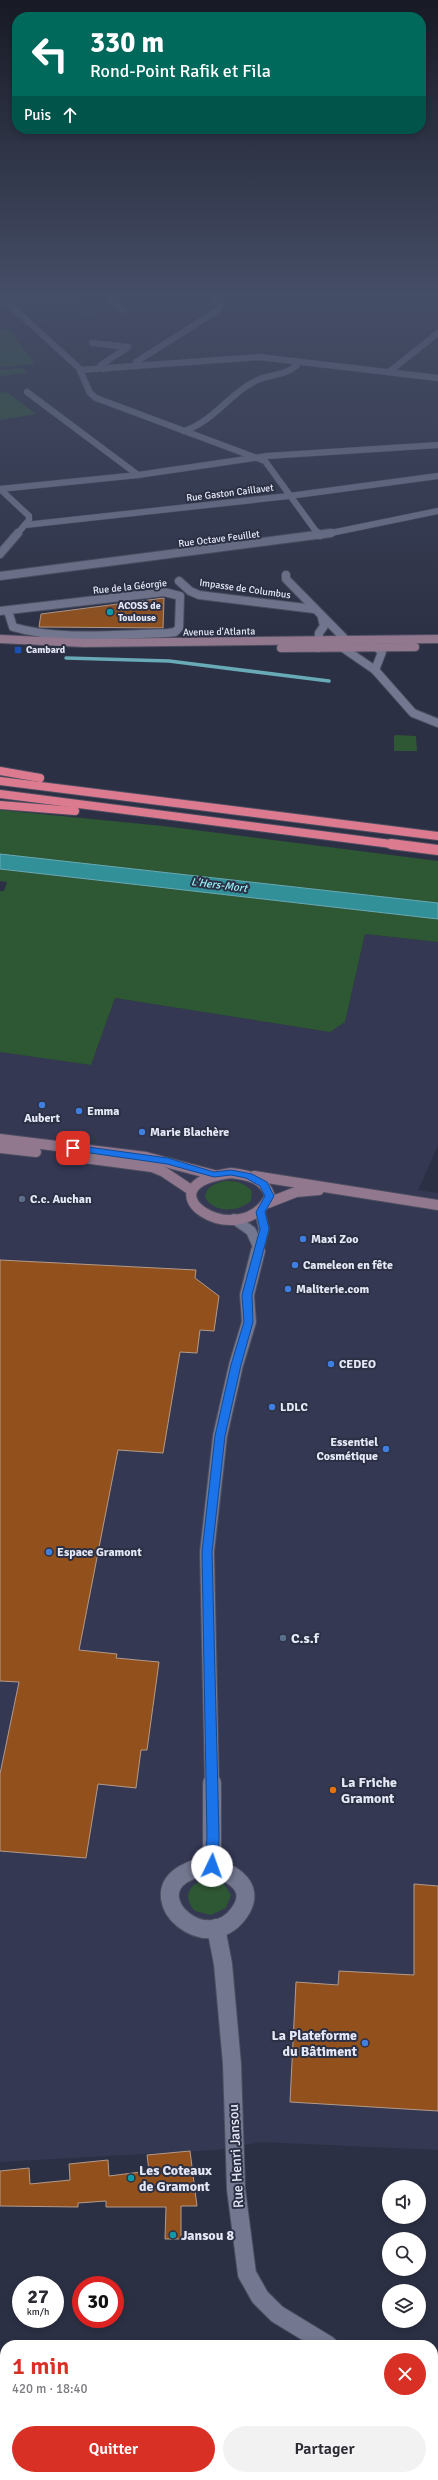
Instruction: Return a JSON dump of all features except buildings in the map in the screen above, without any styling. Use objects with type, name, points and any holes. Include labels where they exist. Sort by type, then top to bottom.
[{"type":"highway","points":[[0,771],[91,786],[102,794]]},
{"type":"highway","points":[[0,781],[438,836]]},
{"type":"highway","points":[[0,794],[438,850]]},
{"type":"highway","points":[[0,805],[270,829]]},
{"type":"main road","name":"Avenue d'Atlanta","points":[[0,639],[84,643],[318,639],[438,639]]},
{"type":"main road","points":[[343,648],[345,639]]},
{"type":"main road","name":"Avenue d'Atlanta","points":[[0,647],[343,648],[438,646]]},
{"type":"main road","points":[[0,1139],[146,1157],[214,1175]]},
{"type":"main road","points":[[0,1148],[152,1167],[164,1172],[192,1190]]},
{"type":"main road","points":[[328,1190],[296,1192],[234,1219],[213,1217],[202,1212],[194,1206],[191,1198],[192,1190],[204,1179],[214,1175],[231,1173],[310,1184],[328,1190],[438,1205]]},
{"type":"main road","points":[[248,1175],[264,1184],[268,1190],[264,1207]]},
{"type":"street","points":[[52,411],[138,475]]},
{"type":"street","points":[[130,411],[265,461],[315,531],[320,535]]},
{"type":"street","points":[[184,431],[196,427],[217,411]]},
{"type":"street","points":[[0,489],[138,475],[254,458],[438,445]]},
{"type":"street","name":"Rue Gaston Caillavet","points":[[25,525],[289,496],[438,476]]},
{"type":"street","points":[[0,489],[29,516],[25,525],[1,552]]},
{"type":"street","name":"Rue Octave Feuillet","points":[[0,576],[320,535],[438,511]]},
{"type":"street","name":"Impasse de Columbus","points":[[286,575],[286,579],[322,618],[345,639]]},
{"type":"street","name":"Impasse de Columbus","points":[[179,581],[190,591],[199,595],[314,609]]},
{"type":"street","name":"Rue de la Géorgie","points":[[0,611],[164,592],[180,596],[179,628],[175,632],[168,633],[72,633],[24,630],[13,627],[8,611]]},
{"type":"street","points":[[318,648],[319,633],[324,626],[322,618]]},
{"type":"street","points":[[364,639],[378,647],[382,652],[382,656],[377,662],[375,670]]},
{"type":"street","points":[[343,648],[375,670],[413,713],[438,723]]},
{"type":"street","points":[[212,1866],[213,1836],[208,1538],[220,1436],[236,1365],[249,1322],[247,1295],[260,1252],[264,1229],[264,1207]]},
{"type":"street","points":[[234,1219],[257,1236],[260,1252]]},
{"type":"street","points":[[212,1866],[231,1873],[238,1879],[245,1897],[243,1908],[237,1917],[227,1924],[216,1928],[198,1928],[183,1923],[175,1915],[169,1899],[174,1882],[181,1875],[195,1868],[212,1866]]},
{"type":"street","name":"Rue Henri Jansou","points":[[216,1928],[224,1972],[232,2064],[236,2189],[247,2274],[260,2297],[277,2314],[320,2340]]},
{"type":"shaded area","points":[[0,411],[32,411],[36,414],[0,420]]},
{"type":"shaded area","points":[[394,736],[416,736],[417,751],[394,751]]},
{"type":"shaded area","points":[[0,810],[163,826],[438,861],[438,903],[0,854]]},
{"type":"shaded area","points":[[0,869],[438,919],[438,942],[365,934],[345,1022],[330,1032],[115,998],[91,1065],[0,1052],[0,891],[4,891],[7,882],[0,881]]},
{"type":"shaded area","points":[[365,934],[438,942],[438,1146],[418,1190],[438,1193],[438,2150],[261,2142],[217,2150],[0,2162],[0,1052],[91,1065],[115,998],[330,1032],[345,1022]]},
{"type":"shaded area","points":[[224,1181],[236,1182],[246,1186],[252,1191],[251,1201],[246,1205],[226,1210],[220,1209],[209,1203],[205,1197],[207,1190],[217,1183]]},
{"type":"shaded area","points":[[207,1879],[223,1883],[231,1895],[226,1908],[211,1915],[195,1911],[191,1905],[188,1895],[192,1887]]},
{"type":"water","name":"L'Hers-Mort","points":[[0,854],[438,903],[438,919],[0,869]]},
{"type":"waterway","points":[[66,658],[169,661],[329,681]]},
{"type":"place","name":"ACOSS de Toulouse","points":[[110,612]]},
{"type":"place","name":"Cambard","points":[[18,650]]},
{"type":"place","name":"Aubert","points":[[42,1105]]},
{"type":"place","name":"Emma","points":[[79,1111]]},
{"type":"place","name":"Marie Blachère","points":[[142,1132]]},
{"type":"place","name":"C.c. Auchan","points":[[22,1199]]},
{"type":"place","name":"Maxi Zoo","points":[[303,1239]]},
{"type":"place","name":"Cameleon en fête","points":[[295,1265]]},
{"type":"place","name":"Maliterie.com","points":[[288,1289]]},
{"type":"place","name":"CEDEO","points":[[331,1364]]},
{"type":"place","name":"LDLC","points":[[272,1407]]},
{"type":"place","name":"Essentiel Cosmétique","points":[[386,1449]]},
{"type":"place","name":"Espace Gramont","points":[[49,1552]]},
{"type":"place","name":"C.s.f","points":[[283,1638]]},
{"type":"place","name":"La Friche Gramont","points":[[333,1790]]},
{"type":"place","name":"La Plateforme du Bâtiment","points":[[365,2043]]},
{"type":"place","name":"Les Coteaux de Gramont","points":[[131,2178]]},
{"type":"place","name":"Jansou 8","points":[[173,2235]]},
{"type":"route","points":[[73,1148],[168,1161],[214,1175],[222,1173],[240,1173],[257,1179],[264,1184],[270,1196],[268,1203],[260,1212],[264,1229],[260,1252],[247,1295],[249,1322],[236,1365],[220,1436],[208,1530],[207,1552],[213,1836],[212,1866]]}]
